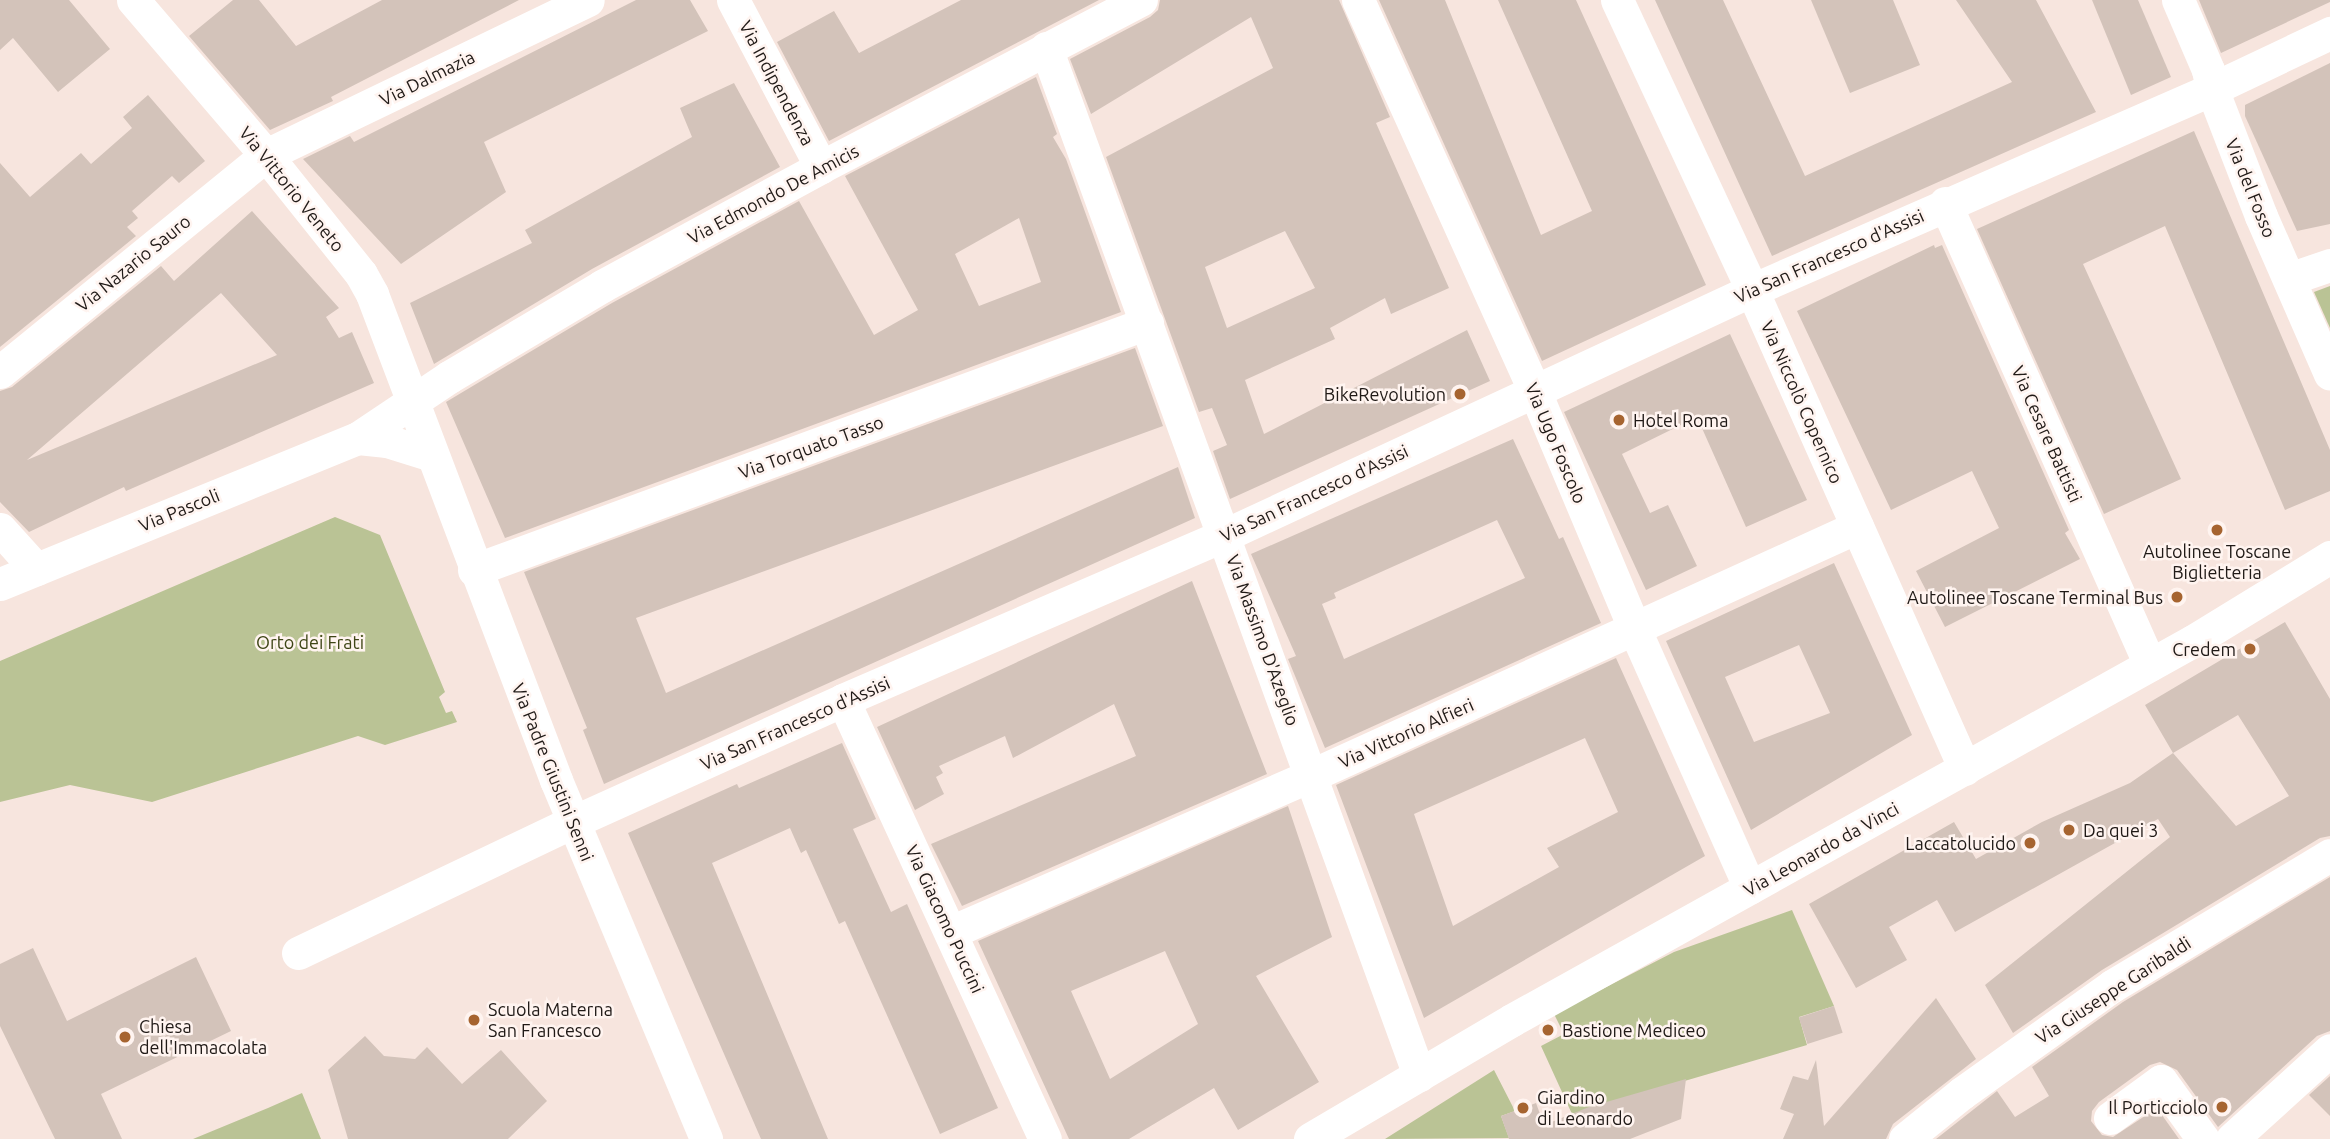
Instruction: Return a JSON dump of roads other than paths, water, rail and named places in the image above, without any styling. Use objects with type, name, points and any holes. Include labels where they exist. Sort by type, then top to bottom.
[{"type":"street","name":"Via Vittorio Veneto","points":[[133,0],[266,155],[362,274],[412,401]]},
{"type":"street","name":"Via Dalmazia","points":[[266,155],[588,0]]},
{"type":"street","name":"Via Indipendenza","points":[[733,0],[821,167]]},
{"type":"street","name":"Via Edmondo De Amicis","points":[[412,401],[603,286],[821,167],[1141,0]]},
{"type":"street","name":"Via Ugo Foscolo","points":[[1358,0],[1535,392],[1635,631],[1750,888]]},
{"type":"street","name":"Via Niccolò Copernico","points":[[1617,0],[1752,290],[1965,769]]},
{"type":"street","name":"Via del Fosso","points":[[2178,0],[2208,70],[2211,89],[2330,374]]},
{"type":"street","name":"Via San Francesco d'Assisi","points":[[298,953],[573,822],[843,700],[1225,535],[1752,290],[2211,89],[2330,33]]},
{"type":"street","name":"Via Massimo D'Azeglio","points":[[1046,48],[1419,1075]]},
{"type":"street","name":"Via Nazario Sauro","points":[[0,372],[266,155]]},
{"type":"street","name":"Via Cesare Battisti","points":[[1944,204],[2150,665]]},
{"type":"street","points":[[2289,279],[2330,265]]},
{"type":"street","name":"Via Torquato Tasso","points":[[474,570],[1147,323]]},
{"type":"street","name":"Via Pascoli","points":[[0,584],[358,438],[412,401]]},
{"type":"street","name":"Via Padre Giustini Senni","points":[[412,401],[474,570],[573,822],[706,1139]]},
{"type":"street","name":"Via Pascoli","points":[[358,438],[387,441],[432,455]]},
{"type":"street","name":"Via Vittorio Alfieri","points":[[951,932],[1635,631],[1857,527]]},
{"type":"street","points":[[0,529],[36,569]]},
{"type":"street","name":"Via Leonardo da Vinci","points":[[1310,1139],[1750,888],[2150,665],[2330,557]]},
{"type":"street","name":"Via Giacomo Puccini","points":[[843,700],[1045,1139]]},
{"type":"street","name":"Via Giuseppe Garibaldi","points":[[1905,1139],[1962,1093],[2112,986],[2330,855]]},
{"type":"street","points":[[2232,1139],[2330,1050]]},
{"type":"street","points":[[2110,1118],[2161,1081],[2203,1139]]},
{"type":"place","name":"BikeRevolution","points":[[1460,394]]},
{"type":"place","name":"Hotel Roma","points":[[1619,420]]},
{"type":"place","name":"Autolinee Toscane Biglietteria","points":[[2217,530]]},
{"type":"place","name":"Autolinee Toscane Terminal Bus","points":[[2177,597]]},
{"type":"place","name":"Credem","points":[[2250,649]]},
{"type":"place","name":"Da quei 3","points":[[2069,830]]},
{"type":"place","name":"Laccatolucido","points":[[2030,843]]},
{"type":"place","name":"Scuola Materna San Francesco","points":[[474,1020]]},
{"type":"place","name":"Bastione Mediceo","points":[[1548,1030]]},
{"type":"place","name":"Chiesa dell'Immacolata","points":[[125,1037]]},
{"type":"place","name":"Il Porticciolo","points":[[2222,1107]]},
{"type":"place","name":"Giardino di Leonardo","points":[[1523,1108]]},
{"type":"park label","name":"Orto dei Frati","points":[[310,642]]}]
